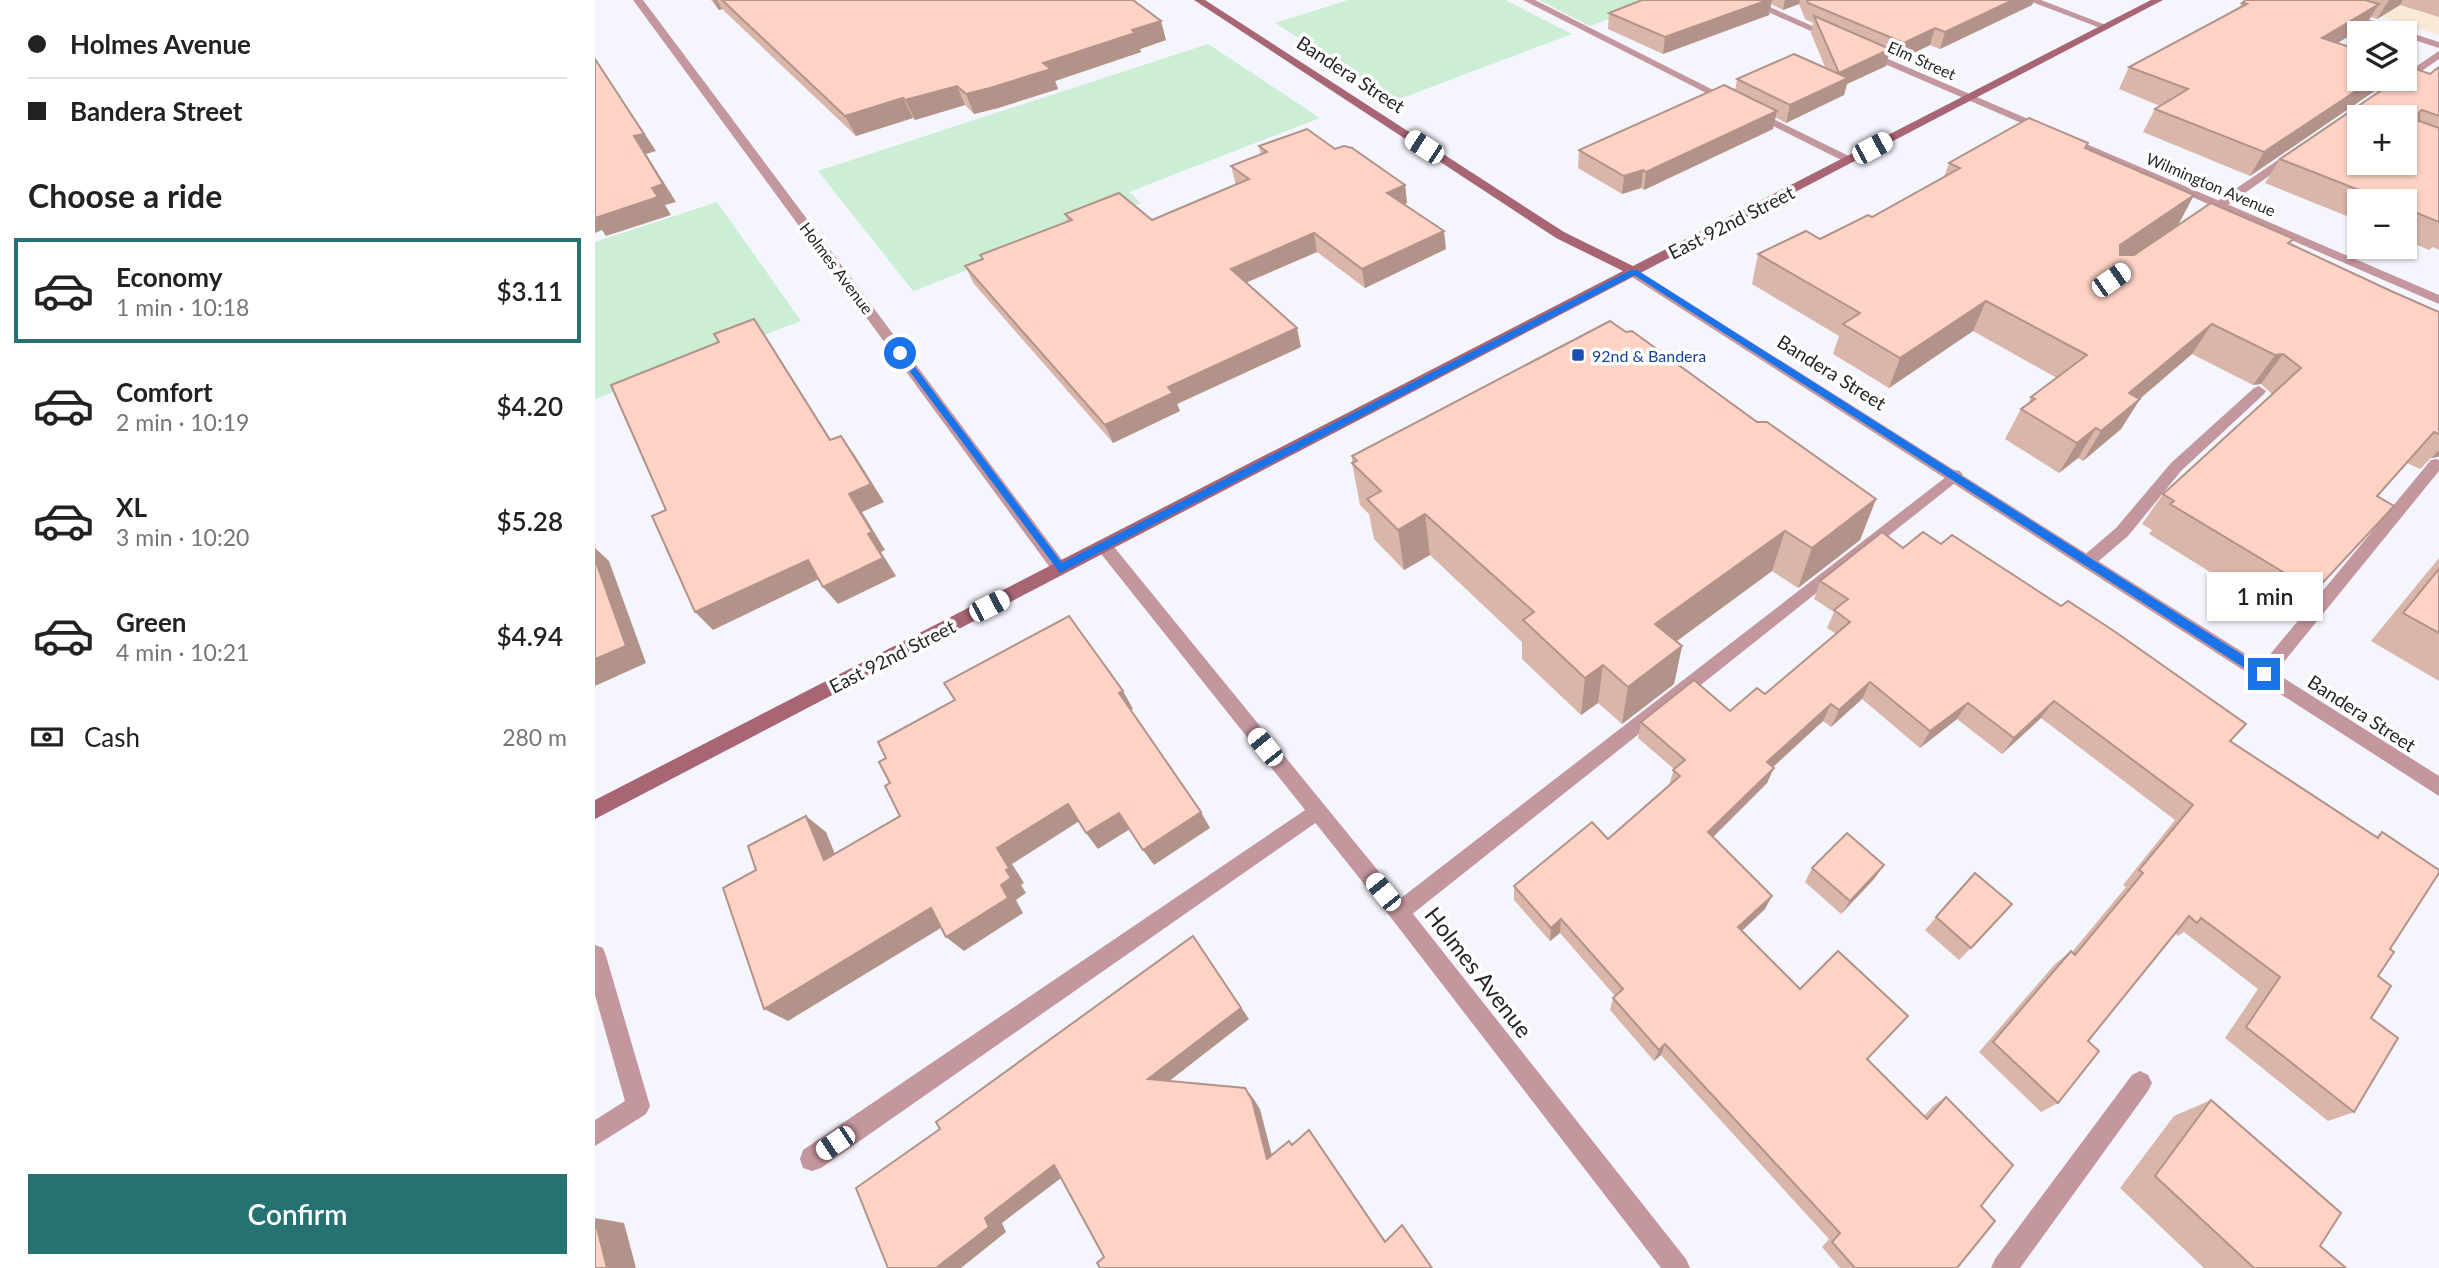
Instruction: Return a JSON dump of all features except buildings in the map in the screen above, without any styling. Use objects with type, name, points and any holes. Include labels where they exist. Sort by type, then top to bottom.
[{"type":"street","name":"Holmes Avenue","points":[[639,0],[1060,569]]},
{"type":"street","name":"Bandera Street","points":[[1199,0],[1560,235],[1634,272],[1955,475],[2439,788]]},
{"type":"street","points":[[1528,0],[1849,160]]},
{"type":"street","points":[[1746,0],[1846,43]]},
{"type":"street","points":[[2032,0],[2106,27]]},
{"type":"street","name":"East 92nd Street","points":[[595,810],[2158,0]]},
{"type":"street","points":[[2299,0],[2366,21]]},
{"type":"street","points":[[2417,37],[2439,45]]},
{"type":"street","name":"Elm Street","points":[[1858,49],[1970,98]]},
{"type":"street","points":[[2417,69],[2439,54]]},
{"type":"street","name":"Wilmington Avenue","points":[[1970,98],[2439,300]]},
{"type":"street","points":[[2198,220],[2305,147]]},
{"type":"street","points":[[2088,561],[2122,532],[2176,467],[2259,391]]},
{"type":"street","points":[[2264,674],[2436,464]]},
{"type":"street","points":[[1399,912],[1955,475]]},
{"type":"street","name":"Holmes Avenue","points":[[1104,546],[1399,912],[1677,1268]]},
{"type":"street","points":[[812,1159],[1317,811]]},
{"type":"street","points":[[595,956],[638,1106],[595,1134]]},
{"type":"street","points":[[2004,1268],[2140,1083]]},
{"type":"shaded area","points":[[2330,0],[2439,0],[2439,35],[2417,28],[2417,21],[2395,21]]},
{"type":"green space","points":[[1348,0],[1505,0],[1572,34],[1397,100],[1275,23]]},
{"type":"green space","points":[[1539,0],[1659,0],[1590,26]]},
{"type":"green space","points":[[1208,44],[1320,118],[1129,192],[1141,203],[913,291],[818,171]]},
{"type":"green space","points":[[717,202],[801,321],[595,399],[595,242]]},
{"type":"place","name":"92nd & Bandera","points":[[1578,355]]},
{"type":"route","points":[[900,353],[1060,569],[1634,272],[2264,674]]}]
